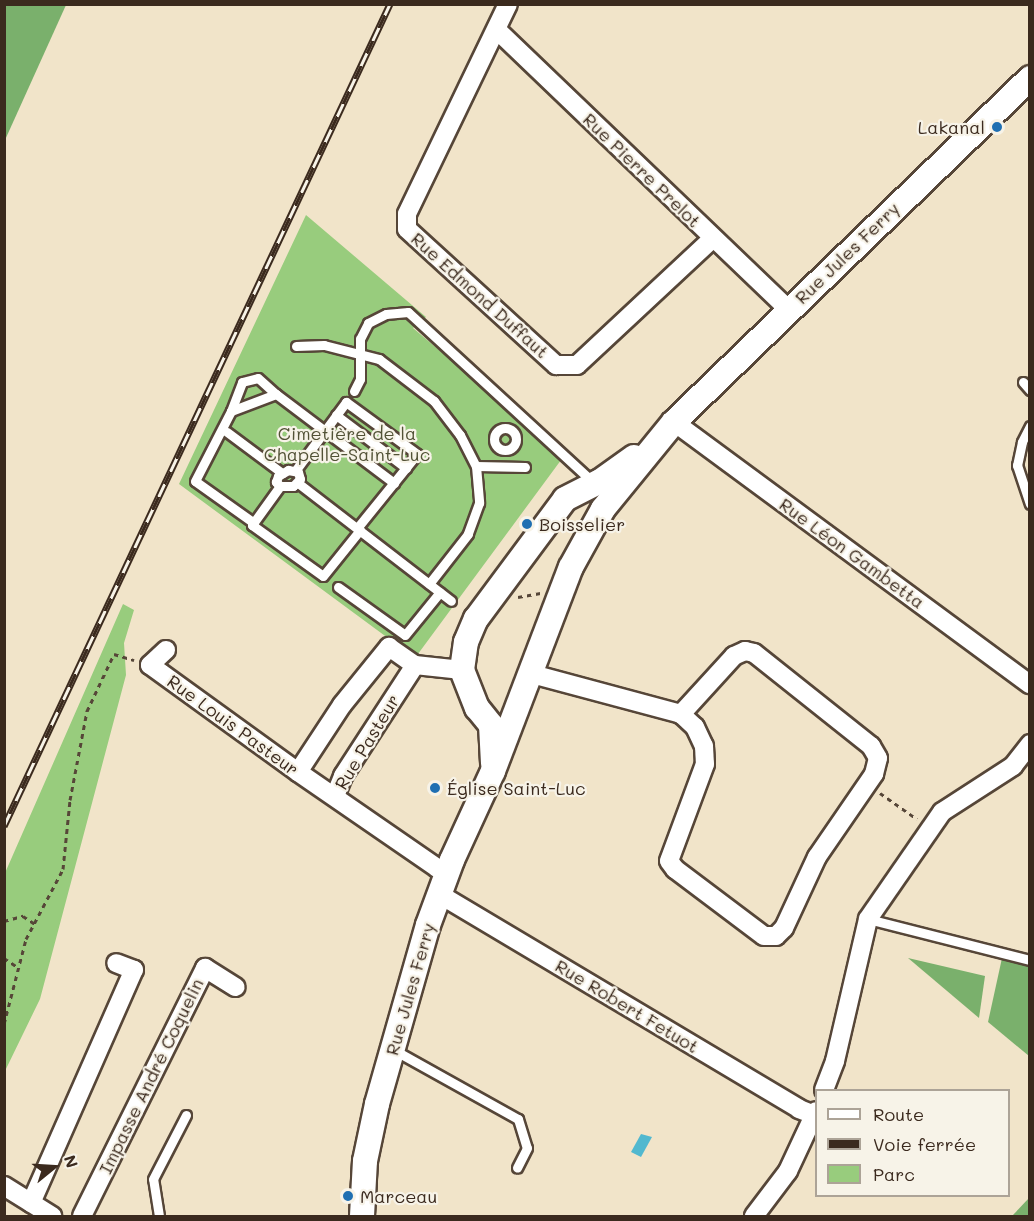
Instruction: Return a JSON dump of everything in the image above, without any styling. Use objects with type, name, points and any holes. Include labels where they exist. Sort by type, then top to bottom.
[{"type":"street","name":"Rue Edmond Duffaut","points":[[508,4],[406,214],[407,229],[556,365],[577,365],[713,238]]},
{"type":"street","name":"Rue Pierre Prelot","points":[[496,30],[789,310]]},
{"type":"street","name":"Rue Jules Ferry","points":[[462,670],[466,642],[476,619],[565,499],[621,469],[670,426],[1029,78]]},
{"type":"street","name":"Rue Jules Ferry","points":[[362,1216],[365,1161],[376,1104],[447,871],[493,771],[571,567],[603,509],[670,426]]},
{"type":"street","name":"Rue Léon Gambetta","points":[[670,426],[1029,684]]},
{"type":"street","points":[[588,486],[600,493],[603,509]]},
{"type":"street","name":"Rue Pasteur","points":[[298,772],[342,705],[389,647],[415,665],[462,670]]},
{"type":"street","name":"Rue Louis Pasteur","points":[[166,650],[150,665],[335,796]]},
{"type":"street","points":[[532,674],[681,714],[695,727],[704,746],[705,764],[669,861],[675,869],[764,936],[776,936],[783,927],[817,857],[874,774],[878,758],[871,746],[753,653],[745,651],[734,656],[681,714]]},
{"type":"street","name":"Rue Pasteur","points":[[415,665],[383,711],[344,776],[335,796],[437,868],[447,871]]},
{"type":"street","points":[[462,670],[477,708],[491,725],[515,716]]},
{"type":"street","name":"Rue Jules Ferry","points":[[491,725],[493,771]]},
{"type":"street","points":[[824,1089],[835,1061],[868,919],[942,812],[1013,766],[1029,744]]},
{"type":"street","name":"Rue Robert Fetuot","points":[[439,894],[788,1103],[815,1113]]},
{"type":"street","points":[[31,1203],[134,970],[116,963]]},
{"type":"street","name":"Impasse André Coquelin","points":[[82,1216],[205,968],[235,987]]},
{"type":"street","points":[[754,1216],[788,1171],[815,1115]]},
{"type":"street","points":[[4,1186],[52,1216]]},
{"type":"lane","points":[[354,391],[360,379],[360,339],[368,323],[386,314],[408,312],[588,486]]},
{"type":"lane","points":[[296,346],[324,345],[359,352],[379,359],[414,383],[434,401],[460,435],[476,466],[478,503],[468,534],[429,584]]},
{"type":"lane","points":[[254,523],[195,481],[231,411],[242,382],[258,378],[394,483]]},
{"type":"lane","points":[[231,411],[276,393]]},
{"type":"lane","points":[[280,486],[252,525],[323,576],[417,454],[346,402],[295,471]]},
{"type":"lane","points":[[336,415],[406,468]]},
{"type":"lane","points":[[1029,426],[1022,442],[1017,465],[1029,504]]},
{"type":"lane","points":[[227,432],[282,473],[295,471],[301,475],[298,483],[287,487],[280,486],[276,482],[282,473]]},
{"type":"lane","points":[[504,450],[506,466]]},
{"type":"lane","points":[[476,466],[525,467]]},
{"type":"lane","points":[[298,483],[451,601]]},
{"type":"lane","points":[[338,587],[405,635],[440,592]]},
{"type":"lane","points":[[868,919],[1029,960]]},
{"type":"lane","points":[[392,1048],[518,1119],[527,1148],[517,1168]]},
{"type":"lane","points":[[159,1216],[153,1179],[186,1115]]},
{"type":"path","points":[[514,599],[523,594],[543,593]]},
{"type":"path","points":[[4,1024],[26,939],[63,869],[74,778],[87,711],[97,684],[114,654],[150,665]]},
{"type":"path","points":[[867,784],[931,828]]},
{"type":"path","points":[[4,921],[23,916],[35,924]]},
{"type":"path","points":[[4,958],[19,968]]},
{"type":"green space","points":[[4,5],[66,5],[5,140]]},
{"type":"green space","name":"Cimetière de la Chapelle-Saint-Luc","points":[[306,215],[426,317],[413,328],[564,456],[415,658],[179,484]]},
{"type":"green space","points":[[123,604],[134,610],[124,643],[126,675],[40,999],[5,1071],[5,873]]},
{"type":"green space","points":[[908,958],[985,976],[979,1018]]},
{"type":"green space","points":[[1002,958],[1029,963],[1029,1056],[988,1022]]},
{"type":"green space","points":[[1029,1198],[1029,1216],[1013,1216],[1013,1215]]},
{"type":"water","points":[[641,1134],[652,1137],[641,1157],[631,1152]]},
{"type":"railway","points":[[4,826],[390,4]]},
{"type":"place","name":"Lakanal","points":[[997,127]]},
{"type":"place","name":"Boisselier","points":[[527,524]]},
{"type":"place","name":"Église Saint-Luc","points":[[435,788]]},
{"type":"place","name":"Marceau","points":[[348,1196]]}]
